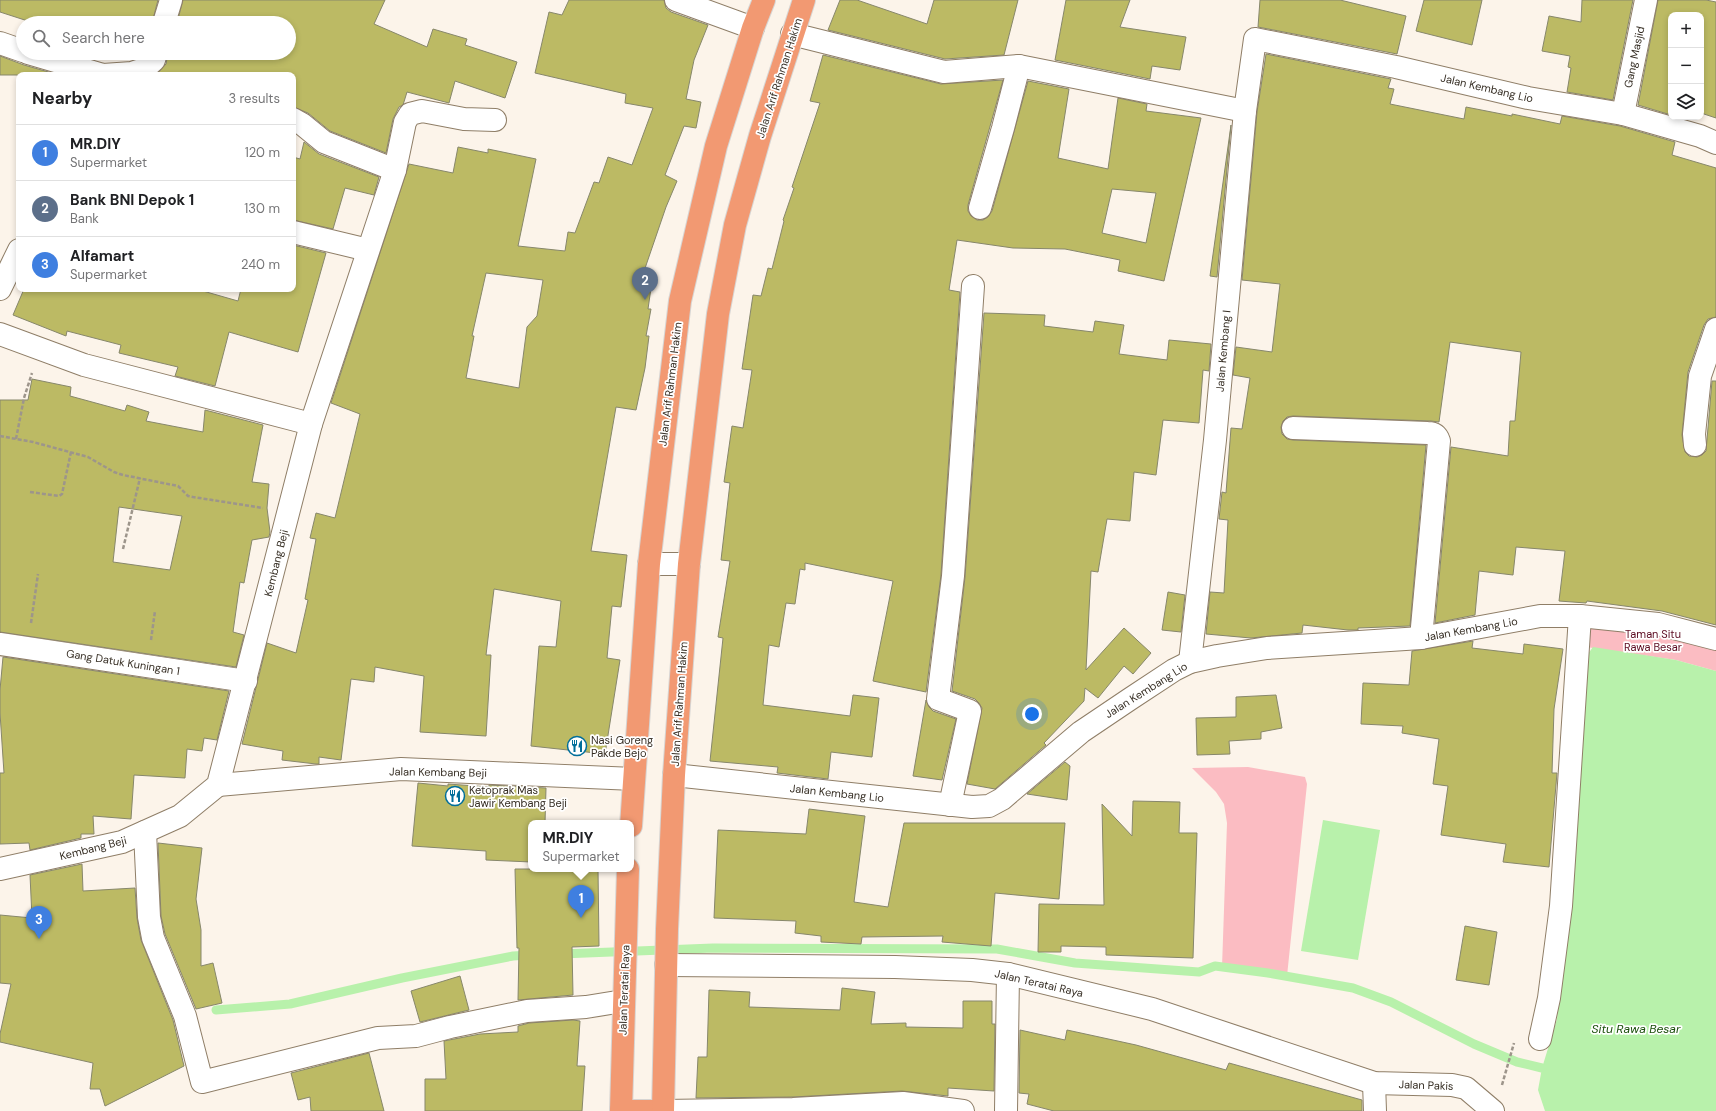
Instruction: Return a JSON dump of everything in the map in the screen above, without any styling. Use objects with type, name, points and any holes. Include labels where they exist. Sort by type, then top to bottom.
[{"type":"highway","name":"Jalan Arif Rahman Hakim","points":[[634,779],[649,564],[680,302],[716,146],[753,28],[764,0]]},
{"type":"highway","name":"Jalan Arif Rahman Hakim","points":[[674,775],[689,564],[718,314],[735,225],[760,136],[804,0]]},
{"type":"highway","points":[[620,1111],[663,1111],[667,929],[674,775]]},
{"type":"highway","points":[[631,820],[634,779]]},
{"type":"highway","name":"Jalan Teratai Raya","points":[[620,1111],[628,872]]},
{"type":"street","points":[[166,16],[171,0]]},
{"type":"street","points":[[676,0],[753,28]]},
{"type":"street","name":"Gang Masjid","points":[[1623,114],[1646,0]]},
{"type":"street","points":[[792,34],[944,72],[1019,66],[1245,111]]},
{"type":"street","name":"Jalan Kembang Lio","points":[[1255,39],[1396,67],[1528,98],[1623,114],[1700,136],[1716,143]]},
{"type":"street","name":"Jalan Kembang I","points":[[1190,662],[1216,433],[1245,111],[1255,39]]},
{"type":"street","points":[[0,43],[16,49]]},
{"type":"street","points":[[53,60],[96,72]]},
{"type":"street","points":[[135,72],[144,69],[154,60]]},
{"type":"street","points":[[980,208],[1004,128],[1019,66]]},
{"type":"street","name":"Kembang Beji","points":[[0,869],[122,842],[180,816],[218,785],[312,424],[395,170],[406,122],[410,114],[422,111],[464,119],[495,120]]},
{"type":"street","points":[[296,121],[324,142],[395,170]]},
{"type":"street","points":[[296,233],[368,250]]},
{"type":"street","points":[[0,289],[16,256]]},
{"type":"street","points":[[950,805],[970,710],[938,700],[953,576],[973,286]]},
{"type":"street","points":[[1695,445],[1694,434],[1700,376],[1716,329]]},
{"type":"street","points":[[0,334],[84,365],[312,424]]},
{"type":"street","points":[[1293,428],[1434,433],[1437,436],[1439,441],[1421,638]]},
{"type":"street","points":[[649,564],[689,564]]},
{"type":"street","name":"Jalan Kembang Lio","points":[[674,775],[950,805],[972,807],[989,806],[1002,799],[1081,732],[1168,674],[1190,662],[1267,648],[1421,638],[1540,616],[1580,616],[1658,624],[1716,639]]},
{"type":"street","points":[[1540,1039],[1548,998],[1561,906],[1580,616]]},
{"type":"street","name":"Gang Datuk Kuningan 1","points":[[0,644],[246,680]]},
{"type":"street","name":"Jalan Kembang Beji","points":[[218,785],[401,769],[634,779]]},
{"type":"street","points":[[145,832],[150,917],[153,938],[185,1016],[202,1082],[378,1038],[416,1036],[450,1027],[527,1012],[586,1007],[624,1001]]},
{"type":"street","name":"Jalan Teratai Raya","points":[[666,961],[895,967],[972,970],[1008,974],[1152,1009],[1374,1083]]},
{"type":"street","points":[[1006,1111],[1008,974]]},
{"type":"street","points":[[1374,1083],[1375,1111]]},
{"type":"street","name":"Jalan Pakis","points":[[1374,1083],[1452,1085],[1466,1088],[1492,1111]]},
{"type":"street","points":[[663,1111],[903,1107],[962,1111]]},
{"type":"path","points":[[16,439],[24,398],[39,349]]},
{"type":"path","points":[[0,436],[88,457],[114,472],[178,486],[188,496],[289,512]]},
{"type":"path","points":[[30,492],[59,496],[62,494],[71,452]]},
{"type":"path","points":[[123,549],[140,478]]},
{"type":"path","points":[[26,647],[38,574]]},
{"type":"path","points":[[1506,1072],[1512,1050]]},
{"type":"green space","name":"Taman Situ Rawa Besar","points":[[1580,616],[1716,639],[1716,671],[1676,660],[1579,646]]},
{"type":"green space","points":[[1248,767],[1305,777],[1307,784],[1287,976],[1222,967],[1227,823],[1224,804],[1216,792],[1192,768]]},
{"type":"water","name":"Situ Rawa Besar","points":[[1593,647],[1676,660],[1716,671],[1716,1111],[1545,1111],[1538,1090],[1542,1068],[1557,1019],[1585,658]]},
{"type":"water","points":[[1323,820],[1380,830],[1358,960],[1301,951]]},
{"type":"building","points":[[0,0],[158,0],[154,16],[16,17],[0,12]]},
{"type":"building","points":[[183,0],[385,0],[374,24],[427,47],[433,29],[467,39],[465,45],[517,62],[505,98],[455,81],[449,103],[407,92],[403,105],[399,107],[393,119],[386,153],[330,131],[308,113],[296,108],[296,72],[159,72],[166,64],[167,60],[296,60],[296,16],[179,16]]},
{"type":"building","points":[[569,0],[664,0],[666,8],[671,12],[708,25],[694,60],[686,99],[701,102],[696,128],[684,126],[665,175],[677,181],[666,207],[641,280],[652,281],[648,309],[651,309],[646,336],[649,336],[645,368],[636,410],[616,407],[591,551],[627,555],[621,607],[612,606],[607,658],[620,660],[605,754],[531,746],[539,646],[556,647],[561,601],[494,589],[486,655],[491,655],[486,736],[420,732],[424,676],[375,667],[374,682],[351,679],[341,760],[319,757],[319,764],[316,764],[282,760],[283,751],[242,744],[267,643],[296,653],[308,600],[305,599],[316,539],[310,538],[316,513],[335,518],[360,414],[331,403],[409,164],[453,173],[458,147],[488,153],[488,149],[536,159],[518,246],[565,251],[568,232],[575,233],[594,182],[599,183],[608,157],[632,165],[653,108],[625,103],[626,94],[535,73],[549,12],[562,15]],"holes":[[[486,273],[543,280],[537,316],[527,327],[519,388],[466,378],[474,336],[472,336]]]},
{"type":"building","points":[[840,0],[857,0],[927,24],[934,0],[1018,0],[1004,55],[945,59],[828,30]]},
{"type":"building","points":[[1066,0],[1130,0],[1120,27],[1186,37],[1180,70],[1152,66],[1150,79],[1055,60]]},
{"type":"building","points":[[1260,0],[1340,0],[1406,16],[1397,54],[1258,27]]},
{"type":"building","points":[[1424,0],[1482,0],[1472,45],[1416,31]]},
{"type":"building","points":[[1582,0],[1633,0],[1613,100],[1567,92],[1571,68],[1568,67],[1570,56],[1542,51],[1549,16],[1581,22]]},
{"type":"building","points":[[1658,0],[1706,0],[1716,2],[1716,118],[1704,114],[1704,12],[1668,12],[1668,114],[1638,105]]},
{"type":"building","points":[[1266,54],[1391,79],[1388,88],[1394,89],[1390,104],[1464,119],[1466,107],[1512,116],[1512,114],[1560,124],[1562,116],[1620,126],[1675,142],[1672,155],[1716,168],[1716,317],[1708,319],[1704,325],[1688,372],[1682,435],[1685,452],[1689,456],[1697,457],[1706,451],[1712,381],[1716,381],[1716,625],[1662,611],[1587,601],[1586,603],[1559,601],[1565,551],[1516,547],[1513,575],[1479,571],[1475,615],[1435,623],[1451,447],[1508,456],[1510,421],[1515,421],[1521,352],[1450,342],[1439,422],[1293,416],[1287,417],[1283,421],[1281,427],[1282,434],[1287,439],[1293,440],[1426,445],[1410,626],[1358,628],[1358,630],[1348,630],[1303,625],[1302,633],[1251,638],[1206,634],[1210,592],[1224,593],[1228,520],[1219,519],[1222,492],[1226,493],[1231,428],[1242,429],[1250,378],[1233,375],[1236,347],[1272,352],[1280,284],[1242,280],[1257,112]]},
{"type":"building","points":[[823,55],[941,84],[1003,80],[968,205],[968,211],[971,216],[977,220],[983,220],[988,217],[992,211],[1028,81],[1069,89],[1058,158],[1108,169],[1118,98],[1147,104],[1146,111],[1201,118],[1164,281],[1118,271],[1120,260],[1065,249],[1013,248],[957,240],[949,290],[960,292],[941,575],[926,692],[873,681],[893,581],[805,563],[805,570],[800,569],[795,604],[786,603],[779,647],[769,645],[763,705],[850,716],[853,695],[879,698],[872,757],[831,752],[828,779],[777,773],[778,767],[710,761],[723,638],[718,637],[730,561],[721,560],[730,483],[724,482],[732,426],[743,428],[752,370],[742,369],[753,295],[761,296],[768,268],[772,269],[783,220],[794,188],[792,187],[820,103],[810,101]],"holes":[[[1112,189],[1156,193],[1146,243],[1102,233]]]},
{"type":"building","points":[[0,56],[48,72],[16,72],[16,75],[0,75]]},
{"type":"building","points":[[1231,125],[1217,277],[1210,276]]},
{"type":"building","points":[[304,142],[319,154],[379,177],[374,195],[345,188],[333,229],[296,221],[296,158],[300,159]]},
{"type":"building","points":[[296,246],[326,253],[298,352],[229,332],[215,386],[175,376],[178,367],[119,353],[121,345],[67,331],[66,336],[13,315],[23,292],[206,292],[238,301],[240,292],[296,292]]},
{"type":"building","points":[[984,313],[1045,315],[1044,326],[1093,332],[1095,321],[1124,325],[1119,354],[1167,360],[1169,340],[1211,344],[1209,371],[1203,370],[1199,423],[1163,420],[1156,475],[1134,472],[1130,521],[1107,519],[1098,572],[1091,571],[1086,670],[1124,628],[1151,653],[1133,674],[1124,666],[1098,698],[1085,688],[1084,701],[1044,743],[1046,745],[995,789],[967,784],[982,708],[975,699],[952,691],[965,577]]},
{"type":"building","points":[[32,379],[71,387],[70,396],[125,411],[127,405],[149,412],[146,421],[203,432],[205,410],[263,425],[252,482],[269,484],[267,508],[270,532],[269,537],[252,540],[244,583],[240,582],[233,632],[244,635],[236,667],[0,632],[0,400],[28,400]],"holes":[[[119,507],[182,516],[170,570],[113,562]]]},
{"type":"building","points":[[1168,592],[1185,595],[1181,632],[1162,630]]},
{"type":"building","points":[[1473,641],[1472,648],[1523,654],[1524,644],[1563,649],[1554,709],[1552,773],[1557,773],[1549,867],[1503,862],[1506,844],[1441,835],[1448,786],[1433,784],[1439,739],[1402,733],[1403,726],[1361,724],[1363,683],[1409,685],[1412,651]]},
{"type":"building","points":[[3,657],[229,691],[217,740],[204,738],[202,751],[187,749],[185,778],[134,775],[131,819],[93,816],[94,834],[81,834],[81,838],[30,850],[29,843],[0,844],[0,773],[4,773],[0,713],[0,690]]},
{"type":"building","points":[[1276,695],[1282,728],[1261,732],[1261,739],[1229,741],[1230,754],[1197,755],[1196,718],[1236,717],[1236,697]]},
{"type":"building","points":[[926,700],[929,707],[933,711],[956,719],[942,780],[913,776]]},
{"type":"building","points":[[1065,762],[1070,766],[1067,800],[1027,794]]},
{"type":"building","points":[[418,783],[448,786],[448,784],[489,787],[489,785],[546,788],[545,820],[528,820],[528,862],[486,860],[486,851],[412,846]]},
{"type":"building","points":[[1133,801],[1180,802],[1179,833],[1197,833],[1193,958],[1106,955],[1106,947],[1061,946],[1061,952],[1038,952],[1039,904],[1104,905],[1102,804],[1132,836]]},
{"type":"building","points":[[809,809],[865,816],[854,902],[888,907],[904,823],[1065,823],[1059,899],[995,893],[991,946],[942,942],[943,936],[862,937],[861,944],[821,942],[821,936],[795,933],[796,921],[714,918],[718,830],[806,834]]},
{"type":"building","points":[[158,843],[202,848],[196,899],[201,930],[201,966],[213,963],[222,1003],[196,1009],[165,934],[161,916]]},
{"type":"building","points":[[82,864],[83,891],[135,888],[137,918],[141,940],[173,1020],[184,1066],[105,1106],[100,1089],[90,1089],[93,1063],[0,1042],[0,1034],[11,984],[0,983],[0,915],[32,918],[30,875]]},
{"type":"building","points":[[515,869],[528,869],[528,872],[598,872],[599,946],[572,947],[573,995],[518,1000],[519,948],[517,948]]},
{"type":"building","points":[[1465,926],[1497,932],[1489,985],[1456,980]]},
{"type":"building","points":[[460,976],[469,1010],[420,1022],[411,991]]},
{"type":"building","points":[[842,988],[875,992],[871,1024],[906,1023],[906,1027],[963,1028],[963,1001],[992,1001],[992,1024],[995,1024],[994,1091],[948,1088],[948,1096],[902,1091],[793,1097],[696,1098],[698,1057],[707,1057],[709,990],[750,992],[749,1007],[840,1010]]},
{"type":"building","points":[[573,1020],[580,1021],[577,1066],[585,1066],[582,1111],[425,1111],[425,1079],[446,1079],[444,1041],[480,1034],[518,1032],[518,1026],[529,1023]]},
{"type":"building","points":[[1020,1030],[1065,1040],[1067,1030],[1136,1045],[1226,1070],[1229,1063],[1362,1100],[1362,1111],[1054,1111],[1027,1104],[1029,1094],[1019,1093]]},
{"type":"building","points":[[369,1053],[384,1111],[311,1111],[310,1097],[298,1100],[291,1073]]},
{"type":"waterway","points":[[561,954],[713,948],[997,949],[1075,963],[1199,972],[1215,966],[1268,973],[1353,988],[1391,1002],[1474,1044],[1517,1062],[1542,1068]]},
{"type":"waterway","points":[[216,1010],[290,1004],[402,978],[513,956],[530,955]]},
{"type":"place","name":"Bank BNI Depok 1","points":[[645,300]]},
{"type":"place","name":"Nasi Goreng Pakde Bejo","points":[[577,746]]},
{"type":"place","name":"Ketoprak Mas Jawir Kembang Beji","points":[[455,796]]},
{"type":"place","name":"MR.DIY","points":[[581,918]]},
{"type":"place","name":"Alfamart","points":[[39,939]]}]
